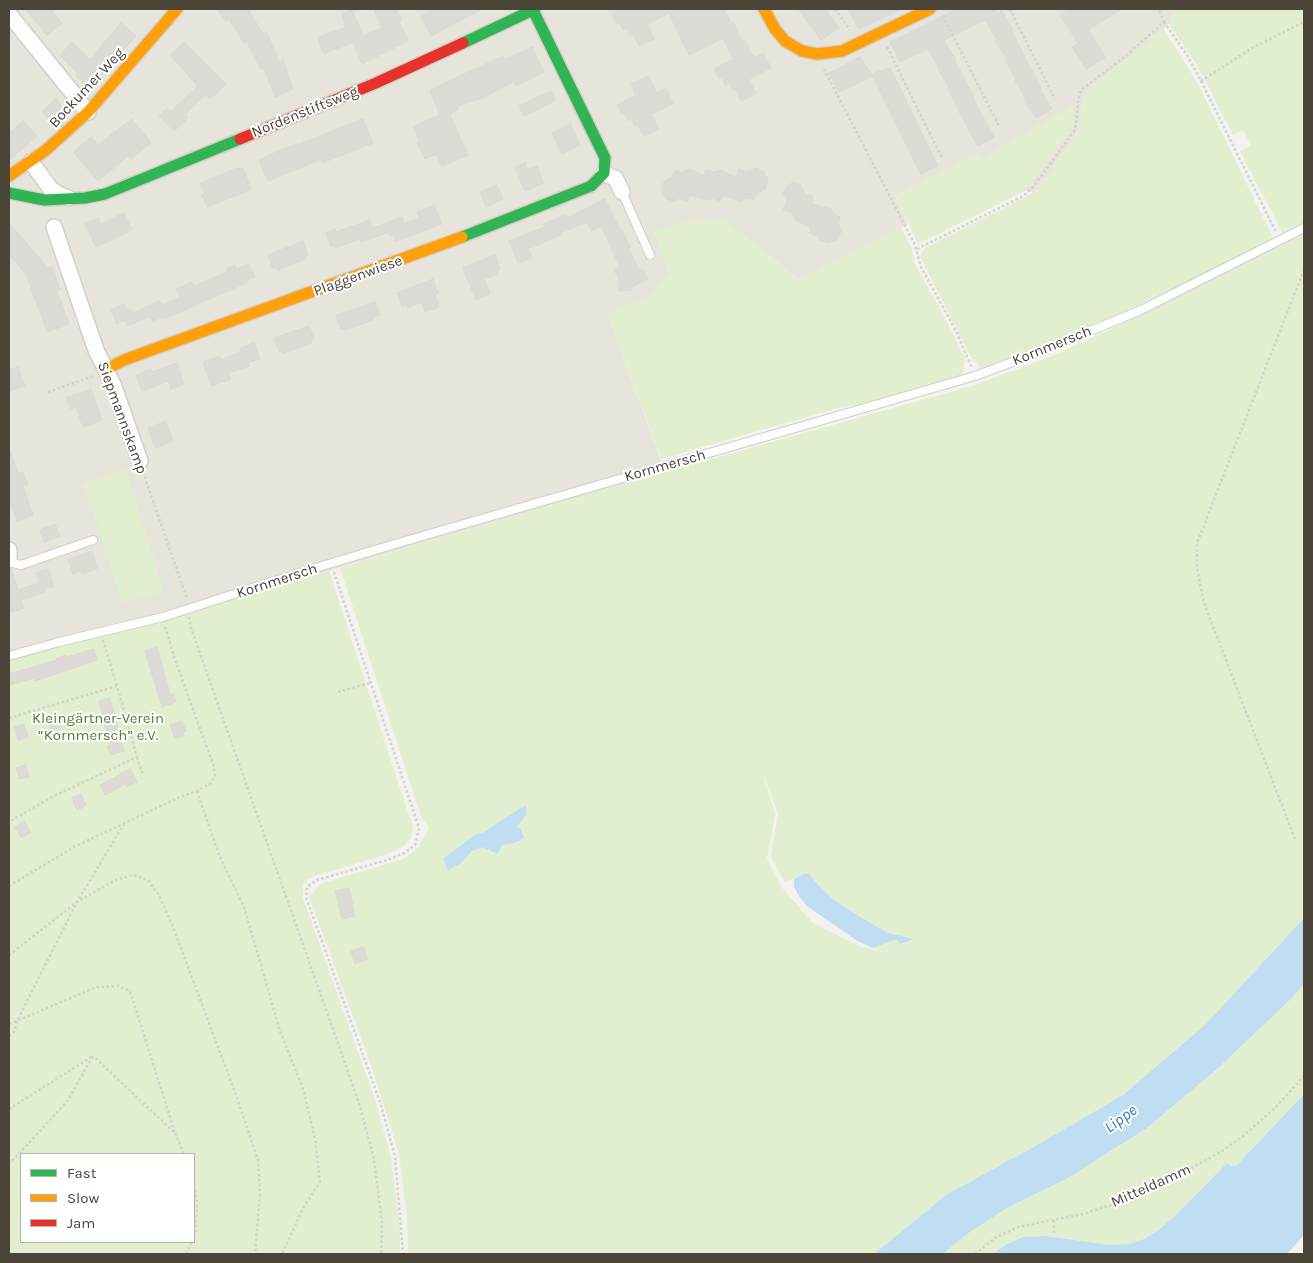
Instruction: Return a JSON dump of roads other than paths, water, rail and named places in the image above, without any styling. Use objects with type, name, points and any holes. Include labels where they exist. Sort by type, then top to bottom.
[{"type":"street","name":"Bockumer Weg","points":[[9,176],[31,162],[60,139],[88,112],[177,9]]},
{"type":"street","points":[[534,9],[605,158],[604,173],[616,179],[622,192]]},
{"type":"street","name":"Nordenstiftsweg","points":[[9,193],[44,200],[85,198],[106,194],[376,83],[534,9]]},
{"type":"street","points":[[764,9],[775,29],[785,41],[802,51],[817,54],[835,53],[859,44],[930,9]]},
{"type":"street","points":[[9,14],[88,112]]},
{"type":"street","points":[[31,162],[50,188],[68,198]]},
{"type":"street","name":"Plaggenwiese","points":[[106,370],[124,360],[353,278],[543,206],[591,186],[604,173]]},
{"type":"street","name":"Siepmannskamp","points":[[54,227],[96,350],[106,370],[140,462]]},
{"type":"street","points":[[9,550],[9,560]]},
{"type":"lane","points":[[622,192],[650,255]]},
{"type":"lane","name":"Kornmersch","points":[[9,656],[58,642],[163,617],[331,564],[975,376],[1047,349],[1141,310],[1304,228]]},
{"type":"lane","points":[[9,560],[21,565],[93,540]]},
{"type":"water","points":[[526,805],[526,815],[517,826],[521,829],[524,838],[514,843],[502,845],[497,854],[483,847],[472,851],[461,863],[448,870],[443,859],[475,835],[484,832]]},
{"type":"water","points":[[803,874],[809,874],[834,900],[867,921],[889,933],[914,939],[900,944],[896,939],[873,948],[856,940],[807,906],[798,895],[794,886],[794,879]]},
{"type":"water","name":"Lippe","points":[[1304,918],[1304,984],[1294,996],[1217,1069],[1147,1128],[1068,1178],[1007,1208],[967,1234],[943,1254],[874,1254],[946,1195],[1123,1095],[1206,1024]]},
{"type":"water","points":[[1304,1094],[1304,1235],[1287,1254],[993,1254],[1004,1246],[1023,1237],[1046,1236],[1110,1245],[1129,1244],[1144,1239],[1160,1229],[1177,1214],[1227,1163],[1231,1166],[1237,1165]]},
{"type":"park label","name":"Kleingärtner-Verein “Kornmersch” e.V.","points":[[98,728]]}]
